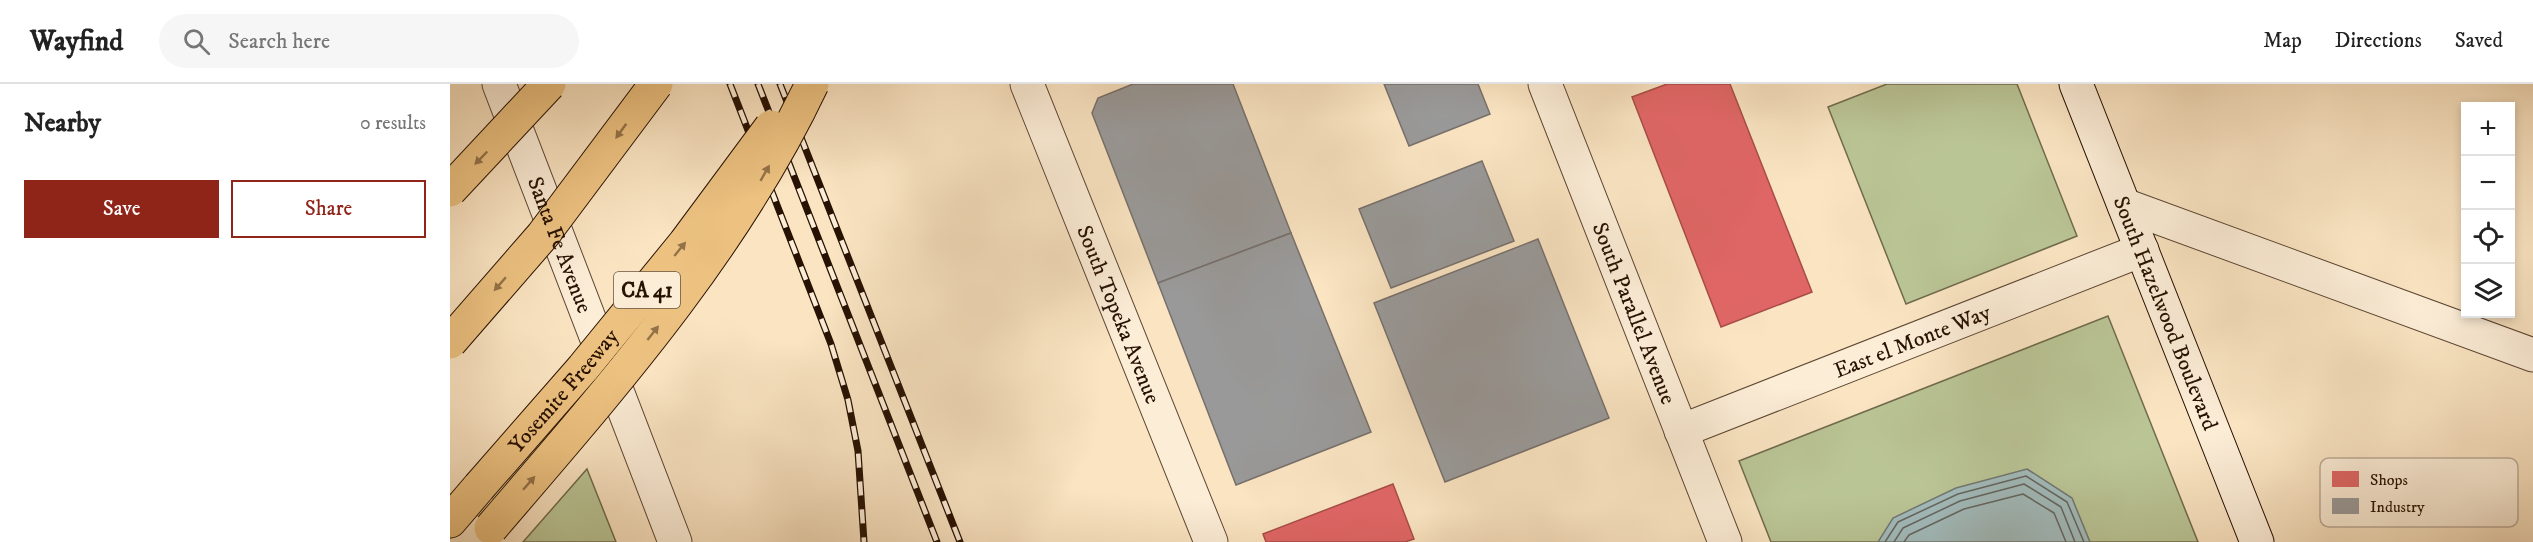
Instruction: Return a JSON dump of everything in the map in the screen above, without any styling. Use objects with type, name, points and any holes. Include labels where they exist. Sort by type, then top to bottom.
[{"type":"highway","points":[[450,190],[549,84]]},
{"type":"highway","points":[[450,342],[543,235],[656,84]]},
{"type":"highway","name":"Yosemite Freeway","points":[[450,521],[583,368],[684,243],[802,84]]},
{"type":"highway","points":[[484,535],[601,400],[706,267],[762,178],[812,84]]},
{"type":"street","name":"Santa Fe Avenue","points":[[499,84],[675,542]]},
{"type":"street","name":"South Topeka Avenue","points":[[1027,84],[1211,542]]},
{"type":"street","name":"South Parallel Avenue","points":[[1545,84],[1725,542]]},
{"type":"street","name":"South Hazelwood Boulevard","points":[[2076,84],[2257,542]]},
{"type":"street","points":[[2124,205],[2533,355]]},
{"type":"street","name":"East el Monte Way","points":[[1681,431],[2142,250]]},
{"type":"green space","points":[[1887,84],[2017,84],[2077,236],[1906,304],[1828,107]]},
{"type":"green space","points":[[2108,316],[2198,542],[1771,542],[1739,461]]},
{"type":"green space","points":[[587,469],[616,542],[523,542]]},
{"type":"water","points":[[2027,469],[2072,498],[2090,542],[1878,542],[1893,518],[1956,488]]},
{"type":"building: Shops","points":[[1667,84],[1730,84],[1812,292],[1721,327],[1632,97]]},
{"type":"building: Shops","points":[[1393,484],[1414,539],[1405,542],[1266,542],[1263,534]]},
{"type":"building: Industry","points":[[1133,84],[1233,84],[1291,233],[1158,283],[1092,113],[1098,98]]},
{"type":"building: Industry","points":[[1384,84],[1478,84],[1490,114],[1409,146]]},
{"type":"building: Industry","points":[[1482,161],[1514,241],[1391,288],[1359,209]]},
{"type":"building: Industry","points":[[1291,233],[1371,432],[1236,485],[1158,283]]},
{"type":"building: Industry","points":[[1538,239],[1609,418],[1445,482],[1374,303]]},
{"type":"railway","points":[[730,84],[831,344],[848,400],[858,451],[864,542]]},
{"type":"railway","points":[[758,84],[937,542]]},
{"type":"railway","points":[[780,84],[960,542]]}]
